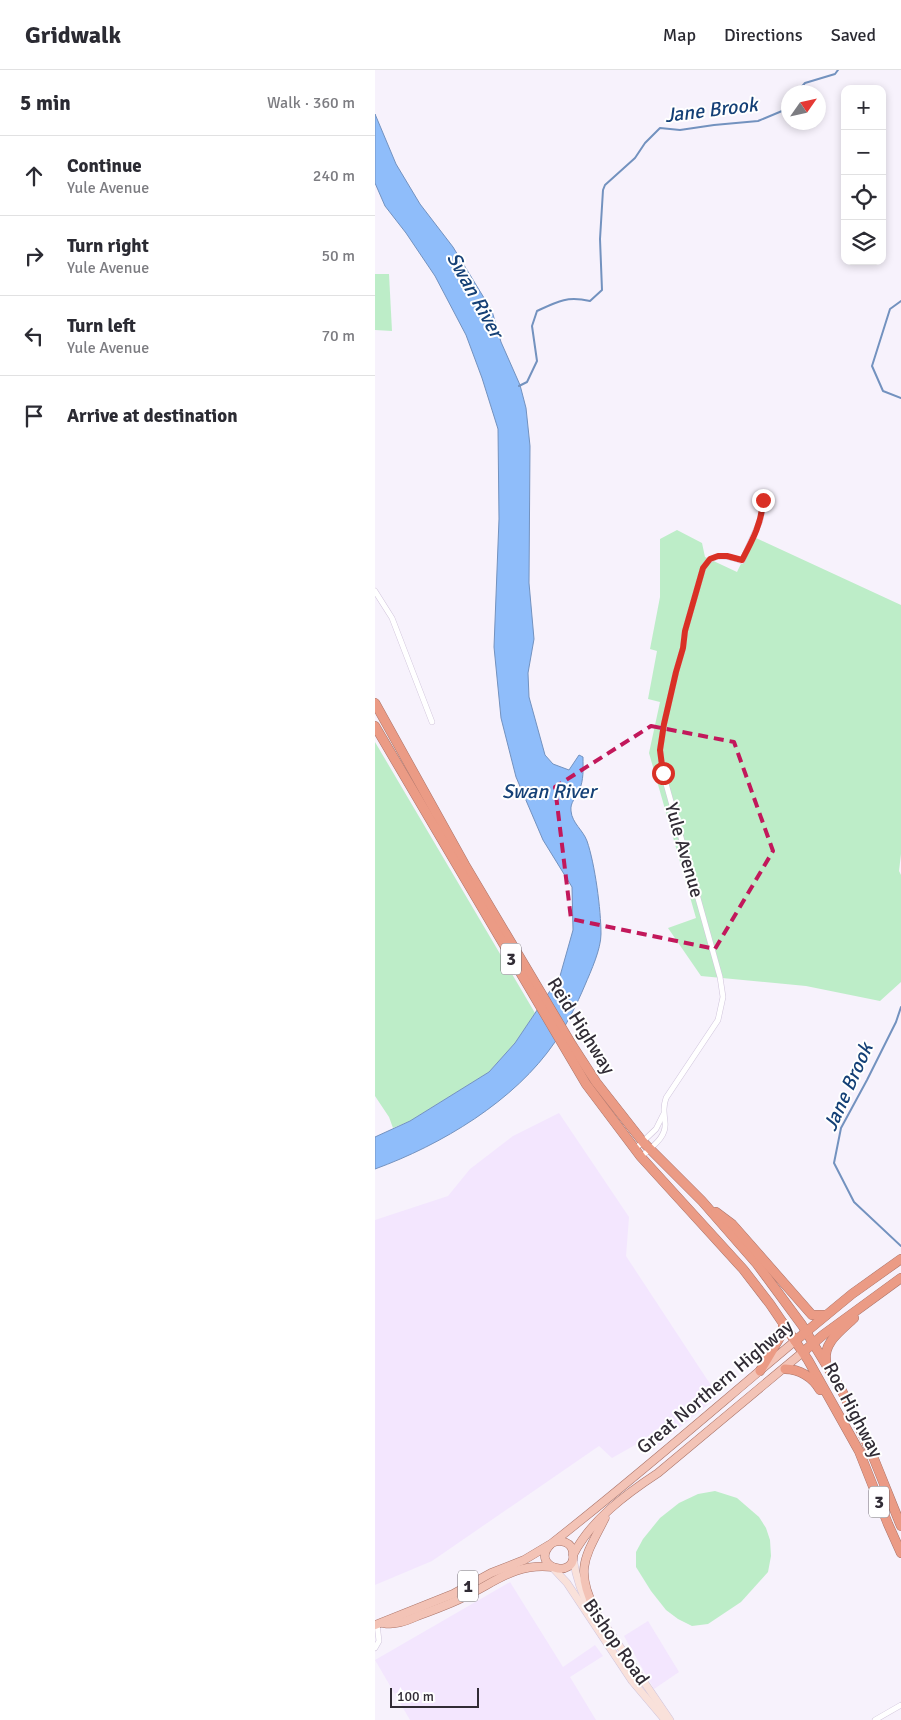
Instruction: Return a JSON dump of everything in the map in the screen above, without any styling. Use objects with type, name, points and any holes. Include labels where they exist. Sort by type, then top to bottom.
[{"type":"highway","name":"Reid Highway","points":[[375,704],[463,869]]},
{"type":"highway","name":"Reid Highway","points":[[375,726],[463,869],[565,1042],[590,1091],[641,1157],[743,1269],[795,1341]]},
{"type":"highway","name":"Reid Highway","points":[[565,1042],[646,1145],[702,1201],[757,1264],[806,1331]]},
{"type":"highway","points":[[702,1201],[732,1224],[812,1315],[826,1315]]},
{"type":"highway","name":"Great Northern Highway","points":[[795,1341],[826,1315],[901,1259]]},
{"type":"highway","name":"Great Northern Highway","points":[[803,1352],[901,1278]]},
{"type":"highway","points":[[829,1368],[825,1358],[825,1351],[831,1340],[881,1292]]},
{"type":"highway","points":[[760,1371],[783,1332],[783,1323]]},
{"type":"highway","name":"Roe Highway","points":[[806,1331],[829,1368],[857,1420],[901,1526]]},
{"type":"highway","name":"Roe Highway","points":[[795,1341],[859,1451],[901,1553]]},
{"type":"highway","points":[[785,1368],[798,1371],[817,1384],[842,1430],[859,1451]]},
{"type":"main road","name":"Great Northern Highway","points":[[378,1624],[453,1594],[491,1573],[524,1560],[551,1543],[700,1422],[795,1341]]},
{"type":"main road","name":"Great Northern Highway","points":[[573,1557],[582,1539],[609,1510],[721,1422],[803,1352]]},
{"type":"main road","points":[[700,1422],[707,1425],[721,1422]]},
{"type":"main road","points":[[595,1610],[584,1577],[584,1559],[609,1510]]},
{"type":"main road","points":[[553,1567],[546,1560],[545,1554],[551,1543],[557,1541],[566,1542],[572,1549],[573,1557]]},
{"type":"main road","name":"1","points":[[378,1624],[395,1624],[448,1605],[521,1568],[540,1566],[565,1568],[573,1557]]},
{"type":"street","name":"Yule Avenue","points":[[641,1157],[663,1115],[667,1096],[716,1023],[721,1009],[723,993],[663,773],[660,750],[663,732],[683,648],[685,631],[703,568],[710,559],[718,556],[742,560],[760,521],[763,493]]},
{"type":"street","points":[[375,591],[392,618],[432,722]]},
{"type":"street","name":"Yule Avenue","points":[[635,1149],[658,1143],[665,1131],[663,1115]]},
{"type":"street","name":"Bishop Road","points":[[573,1557],[583,1596],[591,1610],[595,1610],[671,1720]]},
{"type":"street","name":"Bishop Road","points":[[553,1567],[567,1583],[633,1681],[665,1720]]},
{"type":"street","points":[[375,1648],[379,1641],[378,1624]]},
{"type":"street","points":[[875,1720],[901,1705]]},
{"type":"highlighted area","points":[[651,726],[734,742],[773,851],[715,949],[571,919],[555,787]]},
{"type":"shaded area","points":[[559,1113],[629,1217],[626,1256],[718,1396],[653,1450],[644,1440],[612,1458],[599,1446],[432,1561],[375,1585],[375,1220],[448,1196],[470,1169],[513,1136]]},
{"type":"shaded area","points":[[510,1582],[563,1667],[595,1645],[603,1656],[570,1677],[596,1720],[410,1720],[375,1660]]},
{"type":"shaded area","points":[[648,1621],[679,1672],[654,1689],[624,1636]]},
{"type":"green space","points":[[375,274],[389,274],[392,331],[375,330]]},
{"type":"green space","points":[[677,530],[702,543],[705,557],[737,572],[754,537],[901,605],[901,854],[899,871],[901,875],[901,982],[880,1001],[806,986],[701,976],[668,928],[696,918],[649,753],[660,702],[648,699],[657,651],[650,649],[660,597],[660,539]]},
{"type":"green space","points":[[375,742],[535,1013],[515,1043],[489,1072],[410,1121],[393,1128],[389,1117],[375,1096]]},
{"type":"green space","points":[[715,1491],[737,1498],[759,1517],[766,1528],[770,1540],[771,1556],[768,1572],[741,1602],[708,1624],[692,1626],[666,1610],[651,1591],[636,1567],[636,1552],[643,1539],[660,1518],[679,1503],[698,1494]]},
{"type":"water","name":"Swan River","points":[[375,114],[396,164],[420,204],[453,247],[492,311],[501,342],[520,385],[526,408],[530,446],[529,583],[534,639],[528,673],[529,697],[545,755],[553,764],[569,770],[579,755],[583,757],[582,783],[572,803],[571,811],[573,819],[587,841],[593,862],[601,934],[595,960],[564,1028],[538,1063],[519,1083],[475,1119],[450,1134],[400,1159],[375,1169],[375,1137],[410,1121],[489,1072],[515,1043],[560,976],[573,930],[572,887],[543,840],[516,777],[501,718],[494,647],[499,519],[498,429],[466,335],[435,276],[385,206],[375,183]]},
{"type":"waterway","name":"Jane Brook","points":[[803,85],[835,74],[838,70]]},
{"type":"waterway","name":"Jane Brook","points":[[519,386],[527,382],[537,361],[532,326],[537,311],[563,300],[590,301],[602,290],[600,239],[603,190],[605,185],[635,158],[645,143],[660,128],[680,130],[758,121],[781,111]]},
{"type":"waterway","name":"Jane Brook","points":[[901,301],[890,309],[872,366],[883,391],[901,398]]},
{"type":"waterway","name":"Jane Brook","points":[[901,1007],[896,1022],[841,1128],[834,1163],[854,1202],[901,1246]]},
{"type":"route","points":[[663,773],[660,750],[664,724],[683,648],[685,631],[703,568],[710,559],[718,556],[742,560],[760,521],[763,500]]}]
